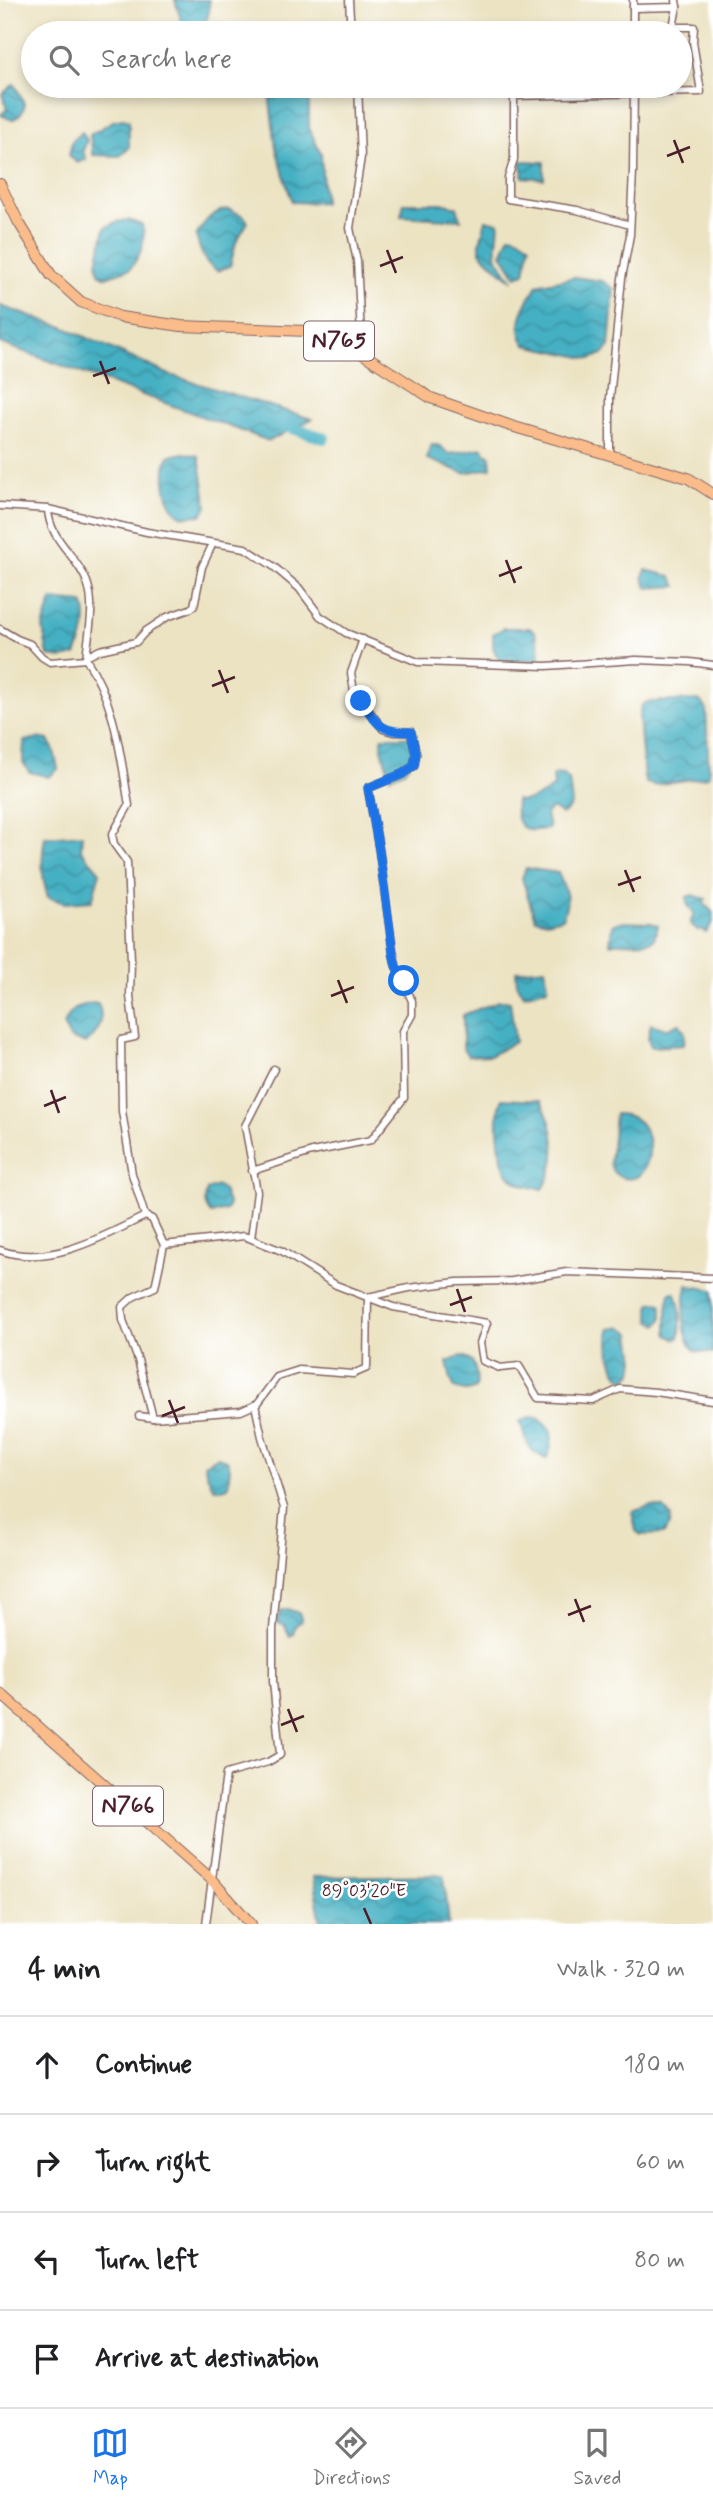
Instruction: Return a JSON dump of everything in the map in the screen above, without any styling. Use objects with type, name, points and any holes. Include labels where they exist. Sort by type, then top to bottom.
[{"type":"highway","name":"N765","points":[[0,184],[18,221],[51,275],[82,302],[120,317],[181,326],[306,331],[346,343],[431,398],[511,426],[688,478],[713,494]]},
{"type":"highway","name":"N766","points":[[0,1693],[210,1878],[251,1924]]},
{"type":"street","points":[[349,0],[350,21]]},
{"type":"street","points":[[633,0],[633,21]]},
{"type":"street","points":[[633,8],[676,4]]},
{"type":"street","points":[[692,27],[701,92],[692,92]]},
{"type":"street","points":[[358,98],[360,157],[350,228],[357,261],[362,353]]},
{"type":"street","points":[[514,98],[514,159],[508,178],[508,199],[577,210],[631,225]]},
{"type":"street","points":[[610,455],[610,398],[622,278],[631,225],[634,98]]},
{"type":"street","points":[[0,506],[48,509],[245,548],[273,566],[299,588],[320,616],[346,633],[418,663],[546,666],[636,660],[713,665]]},
{"type":"street","points":[[48,509],[52,531],[88,584],[92,605],[86,658],[110,705],[129,805],[112,835],[114,844],[127,862],[130,996],[135,1026],[135,1037],[121,1040],[122,1111],[132,1174],[145,1216]]},
{"type":"street","points":[[0,629],[30,644],[50,662],[86,658],[100,650],[136,642],[146,631],[167,617],[190,610],[194,606],[202,567],[213,543]]},
{"type":"street","points":[[252,1171],[312,1152],[371,1140],[404,1098],[403,1031],[412,1015],[412,1001],[396,966],[393,952],[368,788],[414,766],[416,754],[411,732],[383,729],[354,691],[351,673],[363,639]]},
{"type":"street","points":[[251,1238],[257,1192],[245,1126],[274,1069]]},
{"type":"street","points":[[0,1250],[15,1256],[76,1248],[145,1216],[152,1219],[164,1245],[155,1287],[133,1297],[122,1307],[123,1320],[138,1360],[153,1418]]},
{"type":"street","points":[[164,1245],[244,1236],[282,1251],[336,1285],[393,1307],[487,1323],[480,1343],[483,1361],[500,1368],[519,1366],[538,1398],[593,1401],[620,1389],[713,1401]]},
{"type":"street","points":[[368,1297],[409,1288],[457,1282],[512,1281],[567,1272],[713,1278]]},
{"type":"street","points":[[139,1416],[153,1418],[241,1411],[255,1405],[277,1377],[299,1370],[353,1374],[366,1368],[368,1297]]},
{"type":"street","points":[[206,1924],[210,1878],[218,1843],[226,1774],[268,1762],[280,1755],[273,1681],[273,1629],[284,1508],[255,1405]]},
{"type":"water","points":[[175,0],[209,0],[205,21],[181,20]]},
{"type":"water","points":[[14,84],[24,103],[23,112],[12,120],[1,115],[7,109],[2,94]]},
{"type":"water","points":[[270,98],[309,98],[309,128],[321,154],[324,203],[292,202],[276,148]]},
{"type":"water","points":[[113,121],[129,121],[129,148],[120,156],[93,155],[90,135]]},
{"type":"water","points":[[82,132],[87,140],[83,151],[86,159],[77,163],[69,155],[72,141]]},
{"type":"water","points":[[521,161],[544,162],[544,179],[523,177]]},
{"type":"water","points":[[404,203],[442,203],[457,207],[461,220],[401,216]]},
{"type":"water","points":[[228,209],[244,216],[248,222],[236,242],[230,266],[218,271],[206,261],[196,236],[209,218]]},
{"type":"water","points":[[128,220],[142,225],[142,248],[130,269],[106,277],[99,273],[97,262],[105,228]]},
{"type":"water","points":[[486,220],[499,223],[496,256],[513,281],[480,252]]},
{"type":"water","points":[[510,235],[530,245],[525,273],[516,276],[502,254]]},
{"type":"water","points":[[575,277],[602,281],[614,289],[609,347],[605,353],[591,359],[526,345],[520,322],[537,285]]},
{"type":"water","points":[[0,306],[63,327],[170,375],[312,419],[269,441],[0,343]]},
{"type":"water","points":[[432,444],[440,446],[449,454],[483,448],[485,453],[490,455],[491,468],[464,473],[427,459]]},
{"type":"water","points":[[184,453],[199,456],[207,507],[201,515],[186,516],[178,513],[172,506],[166,489],[165,471],[169,456]]},
{"type":"water","points":[[646,570],[671,576],[677,586],[647,588],[643,576]]},
{"type":"water","points":[[52,600],[83,603],[85,622],[76,655],[63,658],[48,656],[43,627]]},
{"type":"water","points":[[504,628],[530,628],[535,632],[539,658],[534,661],[500,661],[493,648],[493,634]]},
{"type":"water","points":[[699,700],[706,708],[709,775],[654,785],[646,783],[639,717],[641,706],[647,702]]},
{"type":"water","points":[[382,737],[408,737],[411,740],[412,761],[404,771],[390,777],[382,749]]},
{"type":"water","points":[[38,738],[48,740],[54,750],[58,769],[49,777],[29,772],[23,762],[24,741]]},
{"type":"water","points":[[563,774],[569,780],[572,803],[565,813],[561,814],[552,808],[546,814],[549,828],[533,830],[522,826],[516,816],[516,800],[530,799],[546,793],[554,787],[553,775]]},
{"type":"water","points":[[82,834],[81,850],[100,872],[92,901],[64,903],[48,897],[42,867],[45,837]]},
{"type":"water","points":[[526,868],[558,873],[566,895],[562,918],[547,922],[535,919],[522,878]]},
{"type":"water","points":[[692,895],[706,899],[703,902],[713,913],[713,922],[706,933],[701,929],[698,931],[690,923],[694,913],[687,904],[687,897]]},
{"type":"water","points":[[619,922],[652,923],[658,926],[654,939],[649,941],[610,944],[612,925]]},
{"type":"water","points":[[545,968],[548,988],[524,995],[517,984],[516,971]]},
{"type":"water","points":[[499,1001],[510,1001],[515,1042],[491,1055],[468,1056],[463,1048],[463,1015]]},
{"type":"water","points":[[98,1003],[101,1021],[95,1034],[86,1044],[70,1038],[63,1025],[69,1015],[81,1006]]},
{"type":"water","points":[[679,1023],[685,1033],[684,1045],[651,1047],[648,1038],[651,1024],[666,1029]]},
{"type":"water","points":[[502,1099],[540,1101],[546,1111],[553,1134],[554,1156],[543,1189],[520,1183],[508,1174],[505,1168],[498,1126]]},
{"type":"water","points":[[615,1114],[632,1117],[644,1128],[647,1136],[647,1161],[644,1169],[634,1178],[617,1175],[611,1166]]},
{"type":"water","points":[[218,1186],[223,1190],[229,1205],[226,1210],[211,1214],[205,1200],[207,1190]]},
{"type":"water","points":[[687,1285],[713,1290],[713,1353],[695,1351],[687,1337],[684,1311]]},
{"type":"water","points":[[674,1292],[679,1302],[681,1321],[679,1338],[675,1339],[668,1335],[667,1331],[667,1309],[670,1293]]},
{"type":"water","points":[[659,1302],[662,1305],[662,1320],[658,1325],[650,1320],[650,1307],[652,1303]]},
{"type":"water","points":[[622,1327],[631,1333],[635,1360],[633,1373],[624,1380],[613,1364],[609,1329]]},
{"type":"water","points":[[462,1356],[470,1360],[475,1368],[476,1388],[471,1391],[455,1388],[451,1380],[447,1362]]},
{"type":"water","points":[[531,1417],[544,1422],[551,1432],[551,1446],[546,1459],[530,1448],[526,1440],[520,1421]]},
{"type":"water","points":[[217,1457],[227,1460],[230,1468],[228,1487],[222,1489],[213,1487],[204,1464]]},
{"type":"water","points":[[650,1506],[664,1508],[671,1516],[670,1525],[663,1534],[641,1535],[636,1531],[632,1512]]},
{"type":"water","points":[[282,1610],[299,1613],[302,1621],[295,1626],[290,1636],[284,1625],[276,1621]]},
{"type":"water","points":[[444,1875],[449,1924],[321,1924],[313,1877]]},
{"type":"waterway","points":[[280,424],[324,438]]},
{"type":"route","points":[[361,701],[383,729],[411,732],[416,754],[414,766],[368,788],[393,952],[396,966],[404,981]]}]
